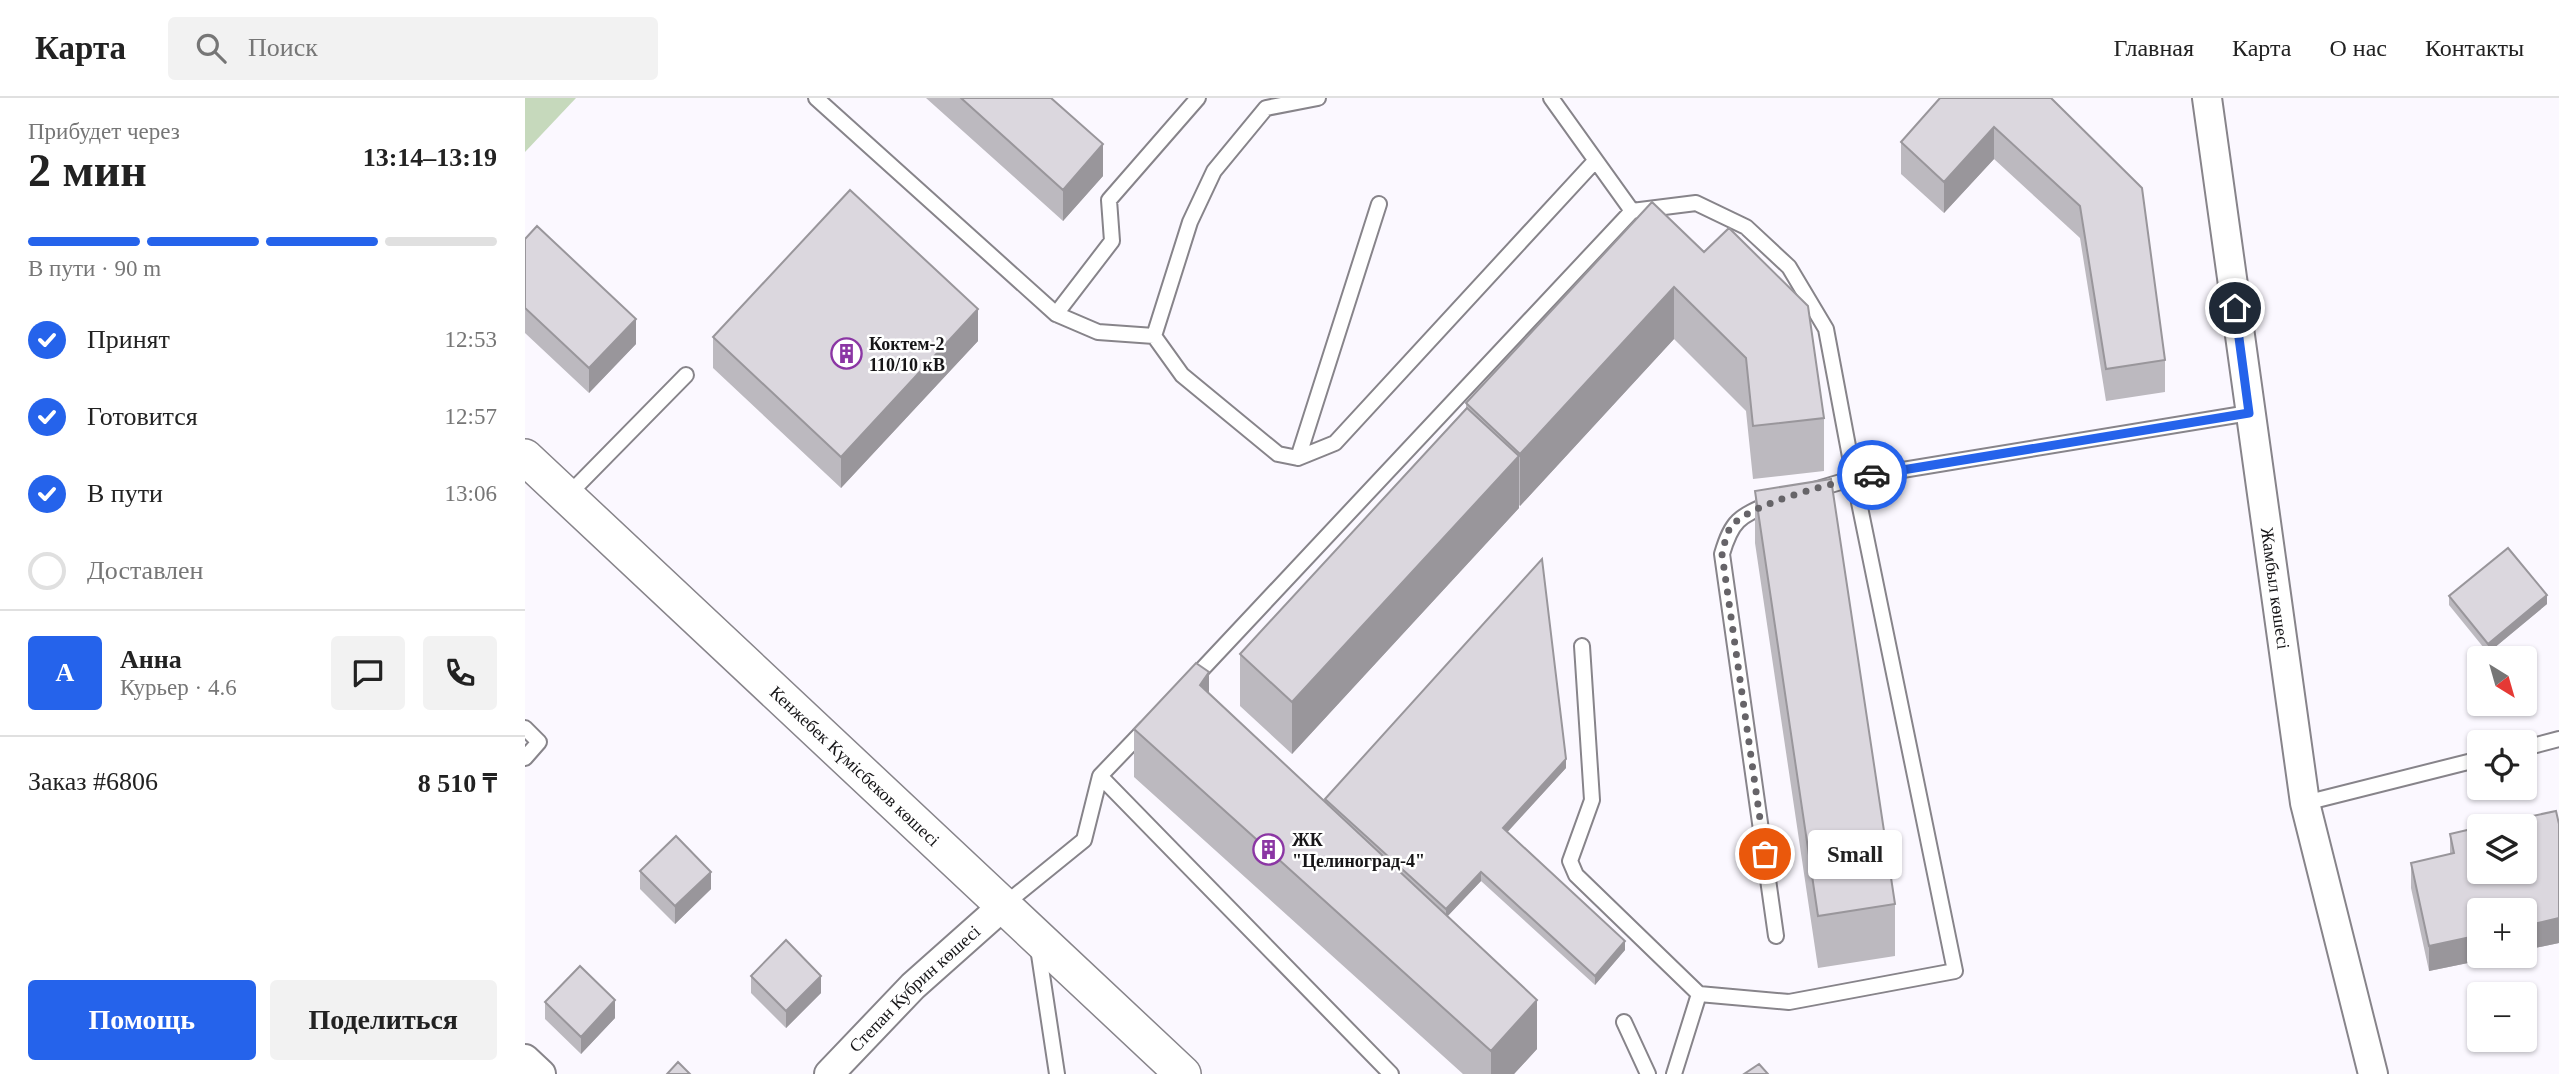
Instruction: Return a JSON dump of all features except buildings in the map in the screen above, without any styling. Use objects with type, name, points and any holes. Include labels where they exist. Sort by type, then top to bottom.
[{"type":"street","name":"Жамбыл көшесі","points":[[2207,98],[2305,803],[2373,1074]]},
{"type":"street","name":"Кенжебек Күмісбеков көшесі","points":[[525,457],[1182,1074]]},
{"type":"street","name":"Степан Кубрин көшесі","points":[[829,1074],[913,986],[1003,906]]},
{"type":"street","points":[[525,1059],[541,1074]]},
{"type":"lane","points":[[816,98],[1056,314],[1098,332],[1154,336]]},
{"type":"lane","points":[[1056,314],[1112,241],[1109,200],[1198,98]]},
{"type":"lane","points":[[1154,336],[1190,222],[1214,171],[1266,108],[1318,98]]},
{"type":"lane","points":[[1551,98],[1632,211]]},
{"type":"lane","points":[[1154,336],[1182,375],[1277,454],[1298,458],[1335,443],[1595,161]]},
{"type":"lane","points":[[1185,687],[1632,211],[1696,203],[1747,227],[1789,267],[1826,329],[1955,971],[1789,1002],[1699,994],[1576,875],[1570,862],[1592,800],[1582,646]]},
{"type":"lane","points":[[1298,458],[1379,204]]},
{"type":"lane","points":[[567,496],[686,375]]},
{"type":"lane","points":[[1805,492],[1854,478],[2249,413]]},
{"type":"lane","points":[[1776,936],[1722,554],[1729,528],[1742,516],[1780,499]]},
{"type":"lane","points":[[1003,906],[1084,840],[1100,776],[1157,717]]},
{"type":"lane","points":[[525,729],[540,742],[525,758]]},
{"type":"lane","points":[[2537,745],[2559,739]]},
{"type":"lane","points":[[2305,803],[2467,762]]},
{"type":"lane","points":[[1100,776],[1391,1074]]},
{"type":"lane","points":[[1037,937],[1058,1074]]},
{"type":"lane","points":[[1674,1074],[1699,994]]},
{"type":"lane","points":[[1624,1022],[1648,1074]]},
{"type":"green space","points":[[525,98],[576,98],[525,152]]},
{"type":"way so far","points":[[1765,854],[1722,554],[1729,528],[1742,516],[1780,499],[1872,475]]},
{"type":"place","name":"Коктем-2 110/10 кВ","points":[[846,354]]},
{"type":"place","name":"ЖК \"Целиноград-4\"","points":[[1269,850]]},
{"type":"place","name":"Small","points":[[1765,854]]},
{"type":"route","points":[[1872,475],[2249,413],[2235,308]]}]
